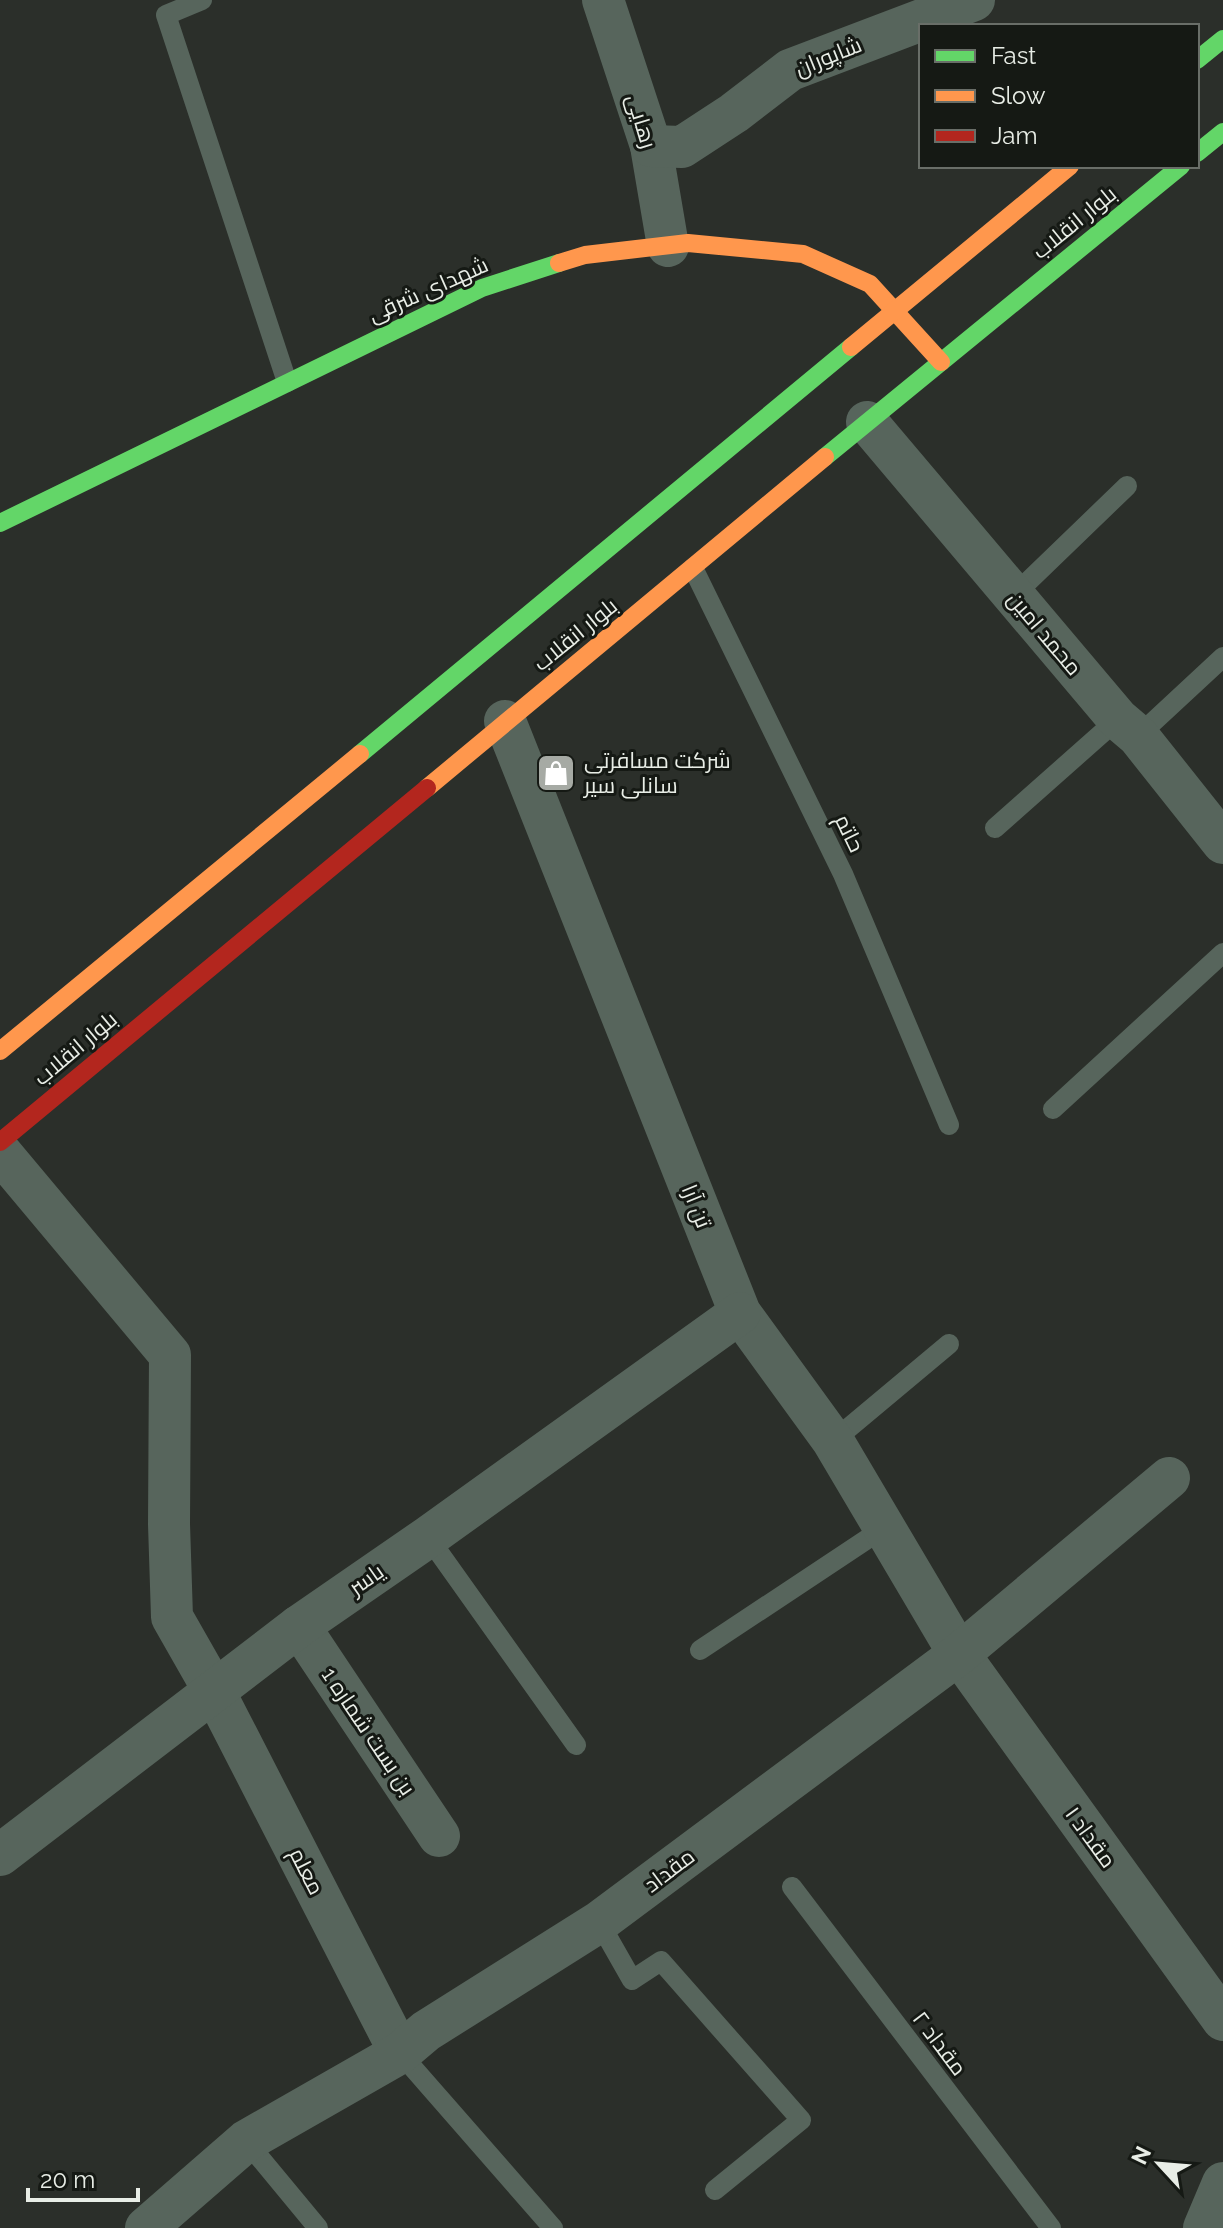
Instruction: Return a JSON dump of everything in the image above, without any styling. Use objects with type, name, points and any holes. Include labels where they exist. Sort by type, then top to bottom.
[{"type":"main road","points":[[1199,58],[1223,39]]},
{"type":"main road","points":[[1199,151],[1223,132]]},
{"type":"main road","name":"بلوار انقلاب","points":[[0,1051],[1068,168]]},
{"type":"main road","name":"بلوار انقلاب","points":[[0,1142],[505,721],[1179,168]]},
{"type":"main road","name":"شهدای شرقی","points":[[0,523],[482,288],[585,255],[688,243],[803,254],[870,284],[941,362]]},
{"type":"street","name":"رهایی","points":[[603,0],[651,146],[668,246]]},
{"type":"street","name":"شاپوران","points":[[651,146],[682,147],[734,113],[790,70],[974,0]]},
{"type":"street","name":"محمد امین","points":[[867,422],[1223,843]]},
{"type":"street","name":"تن آرا","points":[[505,721],[740,1313],[833,1441],[959,1654]]},
{"type":"street","name":"معلم","points":[[0,1152],[170,1355],[172,1617],[213,1689],[400,2053]]},
{"type":"street","name":"یاسر","points":[[0,1855],[299,1626],[740,1313]]},
{"type":"street","name":"مقداد","points":[[146,2228],[246,2141],[400,2053],[426,2031],[599,1922],[959,1654],[1169,1478]]},
{"type":"street","name":"بن بست شماره 1","points":[[299,1626],[439,1836]]},
{"type":"street","name":"مقداد ۱","points":[[959,1654],[1223,2020]]},
{"type":"street","points":[[1204,2228],[1223,2183]]},
{"type":"lane","points":[[202,0],[165,8],[287,382]]},
{"type":"lane","points":[[1013,596],[1127,486]]},
{"type":"lane","name":"حاتم","points":[[693,568],[843,874],[949,1125]]},
{"type":"lane","points":[[995,828],[1223,657]]},
{"type":"lane","points":[[1053,1109],[1223,953]]},
{"type":"lane","points":[[833,1441],[949,1344]]},
{"type":"lane","points":[[700,1650],[884,1528]]},
{"type":"lane","points":[[428,1537],[576,1745]]},
{"type":"lane","name":"مقداد ۲","points":[[792,1887],[1051,2228]]},
{"type":"lane","points":[[599,1922],[632,1980],[661,1961],[801,2120],[715,2190]]},
{"type":"lane","points":[[400,2053],[553,2228]]},
{"type":"lane","points":[[246,2141],[318,2228]]},
{"type":"traffic: fast","points":[[1199,58],[1223,39]]},
{"type":"traffic: fast","points":[[1199,151],[1223,132]]},
{"type":"traffic: fast","points":[[825,457],[1179,168]]},
{"type":"traffic: fast","points":[[0,523],[482,288],[559,263]]},
{"type":"traffic: fast","points":[[360,754],[851,347]]},
{"type":"traffic: slow","points":[[851,347],[1068,168]]},
{"type":"traffic: slow","points":[[559,263],[585,255],[688,243],[803,254],[870,284],[941,362]]},
{"type":"traffic: slow","points":[[427,788],[825,457]]},
{"type":"traffic: slow","points":[[0,1051],[360,754]]},
{"type":"traffic: jam","points":[[0,1142],[427,788]]},
{"type":"place","name":"شرکت مسافرتی سانلی سیر","points":[[556,773]]}]
